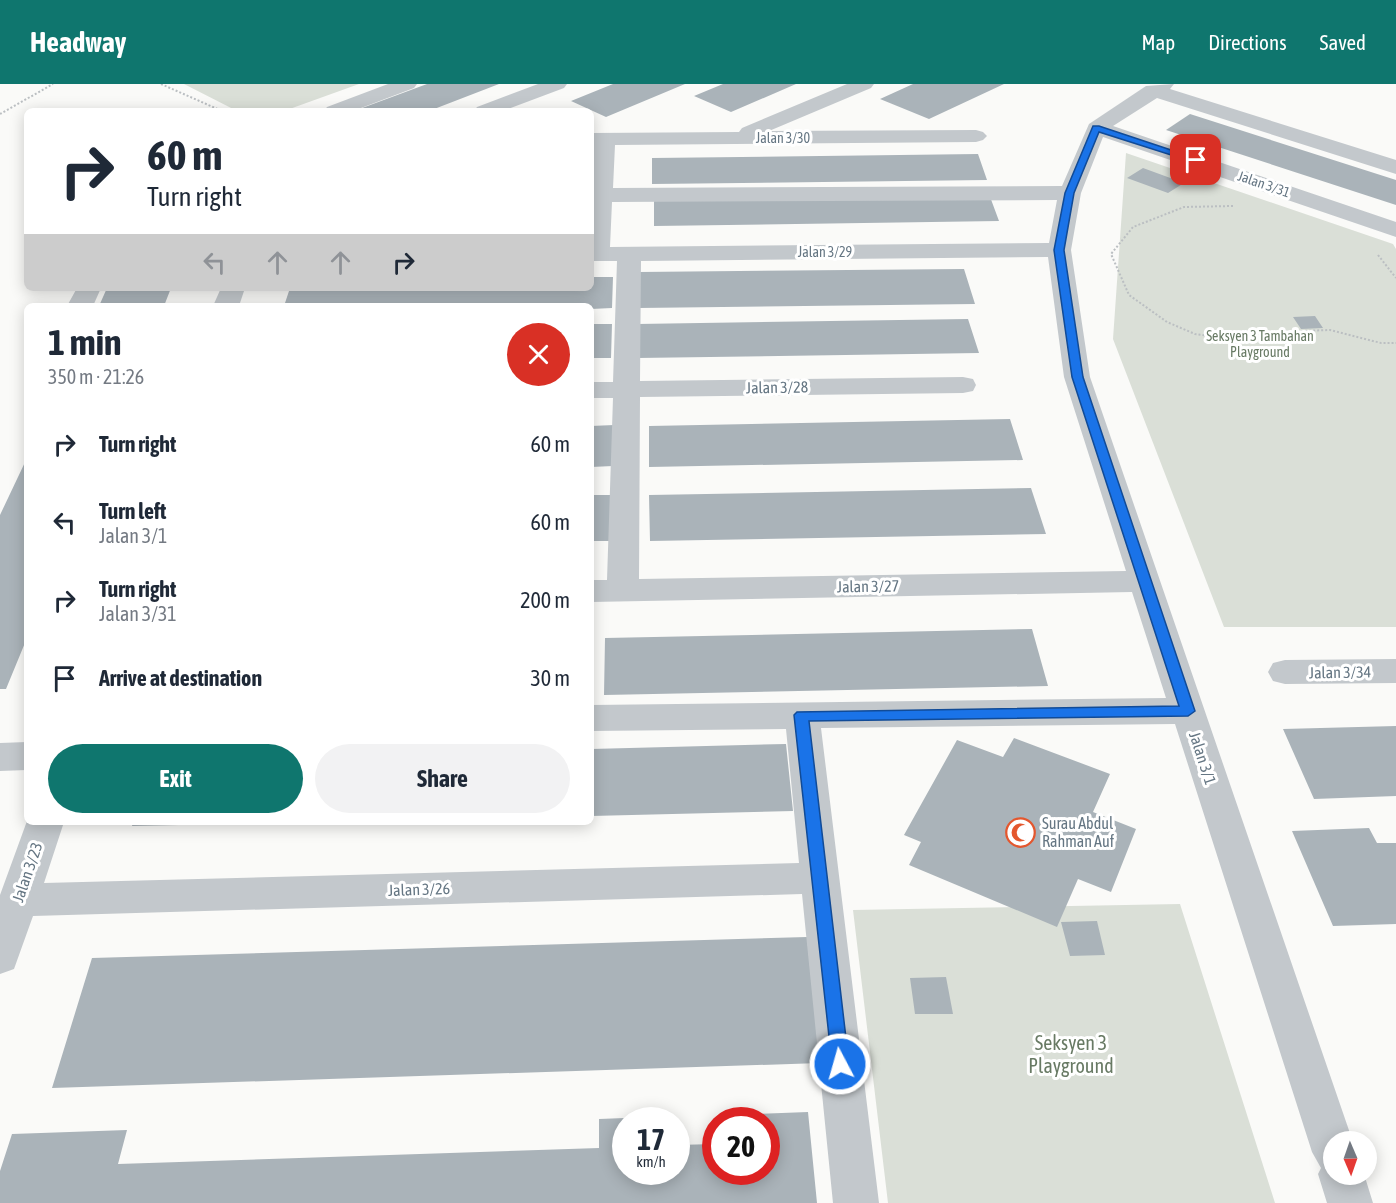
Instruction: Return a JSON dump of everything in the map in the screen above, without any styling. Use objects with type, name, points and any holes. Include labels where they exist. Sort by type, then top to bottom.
[{"type":"street","points":[[342,108],[407,84]]},
{"type":"street","points":[[492,108],[557,84]]},
{"type":"street","points":[[734,138],[864,84]]},
{"type":"street","points":[[1096,128],[1158,87],[1396,167]]},
{"type":"street","name":"Jalan 3/1","points":[[1096,128],[1070,193],[1059,250],[1077,377],[1327,1131]]},
{"type":"street","name":"Jalan 3/31","points":[[1096,128],[1152,145],[1396,230]]},
{"type":"street","name":"Jalan 3/30","points":[[598,139],[976,136]]},
{"type":"street","points":[[595,254],[598,139]]},
{"type":"street","points":[[596,195],[1028,191],[1070,193]]},
{"type":"street","name":"Jalan 3/29","points":[[595,254],[1059,250]]},
{"type":"street","points":[[623,590],[629,253]]},
{"type":"street","name":"Jalan 3/28","points":[[594,390],[963,385]]},
{"type":"street","name":"Jalan 3/27","points":[[594,591],[1145,581]]},
{"type":"street","name":"Jalan 3/34","points":[[1285,672],[1396,671]]},
{"type":"street","points":[[594,718],[1188,711]]},
{"type":"street","points":[[802,715],[856,1203]]},
{"type":"street","points":[[0,757],[24,756]]},
{"type":"street","name":"Jalan 3/23","points":[[0,957],[17,900],[44,825]]},
{"type":"street","name":"Jalan 3/26","points":[[17,900],[820,878]]},
{"type":"street","points":[[1344,1185],[1350,1203]]},
{"type":"path","points":[[0,114],[53,84]]},
{"type":"path","points":[[161,84],[215,108]]},
{"type":"path","points":[[1238,207],[1184,207],[1133,227],[1111,254],[1129,295],[1167,322],[1195,334],[1238,340],[1279,338],[1301,331],[1330,330],[1381,343],[1396,343]]},
{"type":"path","points":[[1372,252],[1396,278]]},
{"type":"green space","points":[[184,84],[359,84],[292,108],[231,108]]},
{"type":"green space","name":"Seksyen 3 Tambahan Playground","points":[[1126,153],[1393,244],[1396,249],[1396,627],[1224,627],[1113,339]]},
{"type":"green space","name":"Seksyen 3 Playground","points":[[1180,904],[1275,1203],[888,1203],[853,910]]},
{"type":"building","points":[[427,84],[499,84],[437,108],[362,108]]},
{"type":"building","points":[[613,84],[685,84],[606,117],[594,112],[594,108],[586,108],[571,101]]},
{"type":"building","points":[[723,84],[796,84],[731,112],[694,96]]},
{"type":"building","points":[[913,84],[1004,84],[929,119],[880,99]]},
{"type":"building","points":[[1190,114],[1396,180],[1396,205],[1166,130]]},
{"type":"building","points":[[978,154],[987,180],[652,184],[652,158]]},
{"type":"building","points":[[1143,168],[1184,183],[1168,193],[1127,178]]},
{"type":"building","points":[[989,194],[999,221],[654,226],[654,198]]},
{"type":"building","points":[[964,269],[975,304],[638,308],[639,272]]},
{"type":"building","points":[[594,277],[613,277],[612,308],[594,309],[594,303],[285,303],[289,291],[594,291]]},
{"type":"building","points":[[106,291],[170,291],[165,303],[100,303]]},
{"type":"building","points":[[1315,316],[1323,328],[1301,329],[1293,317]]},
{"type":"building","points":[[968,319],[979,353],[637,358],[637,324]]},
{"type":"building","points":[[594,324],[612,324],[611,358],[594,358]]},
{"type":"building","points":[[1010,419],[1023,460],[649,467],[649,426]]},
{"type":"building","points":[[614,425],[613,466],[594,467],[594,426]]},
{"type":"building","points":[[24,464],[24,645],[6,689],[0,689],[0,515]]},
{"type":"building","points":[[1031,488],[1046,534],[650,541],[649,495]]},
{"type":"building","points":[[594,495],[613,495],[612,541],[594,541]]},
{"type":"building","points":[[1032,629],[1048,686],[604,695],[605,638]]},
{"type":"building","points":[[1396,726],[1396,796],[1314,799],[1283,729]]},
{"type":"building","name":"Surau Abdul Rahman Auf","points":[[1014,738],[1110,774],[1093,812],[1136,829],[1111,892],[1078,879],[1057,927],[909,865],[921,842],[904,835],[957,740],[1003,757]]},
{"type":"building","points":[[786,744],[793,811],[594,816],[594,749]]},
{"type":"building","points":[[132,825],[179,825],[132,826]]},
{"type":"building","points":[[1369,828],[1377,843],[1396,843],[1396,924],[1333,926],[1292,831]]},
{"type":"building","points":[[1097,921],[1105,955],[1070,956],[1061,922]]},
{"type":"building","points":[[807,937],[820,1063],[52,1088],[92,958]]},
{"type":"building","points":[[946,977],[953,1014],[915,1014],[910,978]]},
{"type":"building","points":[[808,1112],[817,1203],[0,1203],[0,1171],[12,1134],[127,1130],[118,1164],[599,1148],[599,1119],[612,1118],[612,1185],[690,1185],[690,1145],[702,1144],[702,1185],[780,1185],[780,1113]]},
{"type":"place","name":"Surau Abdul Rahman Auf","points":[[1021,832]]},
{"type":"route","points":[[840,1064],[802,715],[1188,711],[1077,377],[1059,250],[1070,193],[1096,128],[1196,160]]}]
